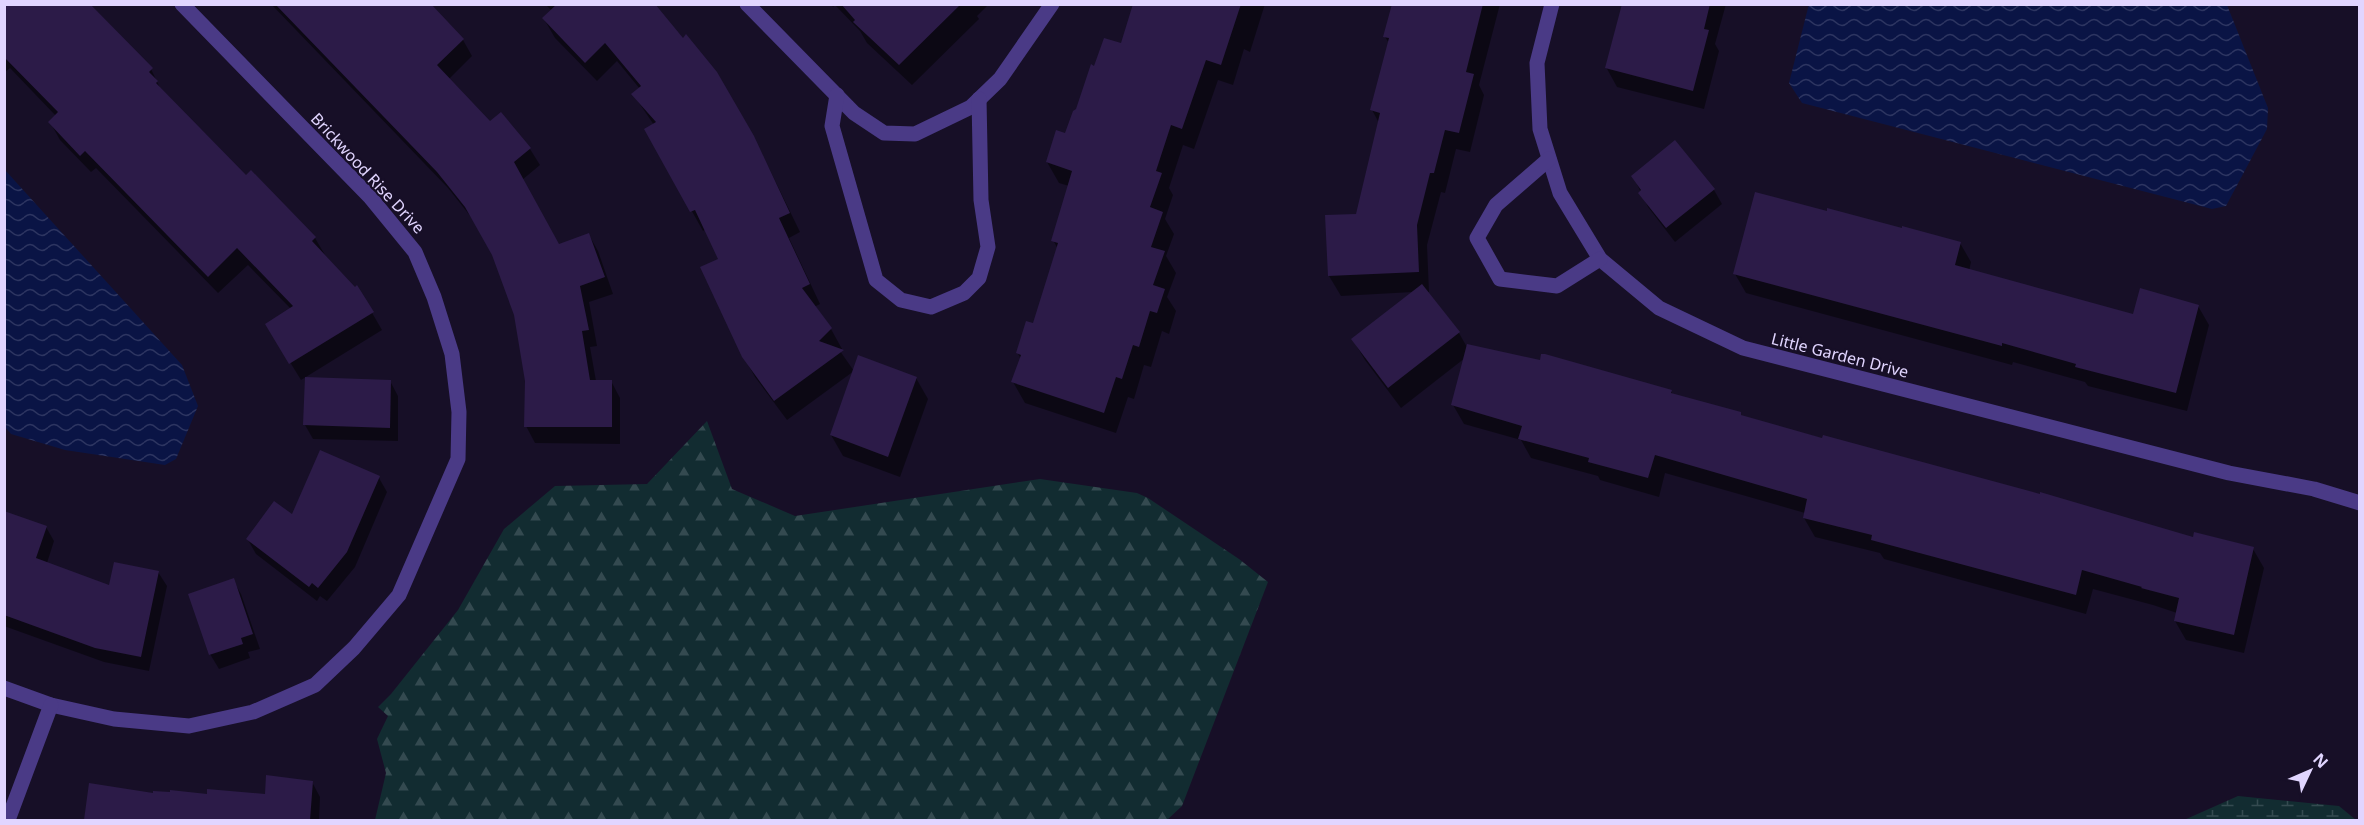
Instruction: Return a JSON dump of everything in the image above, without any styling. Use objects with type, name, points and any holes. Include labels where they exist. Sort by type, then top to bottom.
[{"type":"street","name":"Brickwood Rise Drive","points":[[4,688],[51,705],[114,719],[189,726],[253,712],[315,685],[354,648],[399,595],[458,459],[459,412],[452,354],[434,297],[415,252],[370,197],[182,4]]},
{"type":"street","points":[[747,4],[854,113],[884,133],[915,134],[971,107],[1000,79],[1052,4]]},
{"type":"street","name":"Little Garden Drive","points":[[1552,4],[1537,63],[1540,129],[1560,193],[1600,259],[1659,308],[1743,348],[2229,473],[2358,499]]},
{"type":"street","points":[[837,95],[832,126],[876,280],[901,300],[931,307],[964,293],[979,278],[988,247],[981,200],[979,99]]},
{"type":"street","points":[[1549,159],[1496,205],[1477,238],[1500,279],[1557,286],[1600,259]]},
{"type":"street","points":[[8,820],[51,705]]},
{"type":"green space","points":[[707,421],[732,489],[795,516],[1040,479],[1137,493],[1239,559],[1268,582],[1182,806],[1167,820],[375,820],[386,773],[377,739],[388,716],[378,707],[458,610],[504,529],[555,486],[647,484]]},
{"type":"green space","points":[[2238,796],[2339,806],[2356,820],[2184,820]]},
{"type":"water","points":[[1809,4],[2227,5],[2268,108],[2267,129],[2226,206],[2212,209],[1802,103],[1789,83]]},
{"type":"water","points":[[5,170],[182,365],[198,406],[176,459],[165,465],[65,450],[11,434],[5,427]]},
{"type":"building","points":[[4,4],[90,4],[153,68],[149,72],[158,81],[156,83],[246,175],[251,170],[316,237],[312,241],[355,287],[357,285],[374,312],[289,364],[265,324],[293,306],[237,248],[208,277],[85,151],[80,156],[48,122],[58,112],[4,57]]},
{"type":"building","points":[[275,4],[431,4],[464,39],[437,65],[490,121],[501,112],[531,148],[514,162],[559,244],[589,233],[605,277],[580,286],[589,330],[582,331],[590,380],[612,380],[612,427],[524,427],[525,381],[514,315],[492,255],[465,207],[437,172]]},
{"type":"building","points":[[557,4],[655,4],[683,38],[686,34],[717,72],[754,136],[790,213],[779,218],[810,284],[802,288],[832,328],[819,341],[844,350],[774,401],[742,357],[700,267],[718,259],[695,210],[690,212],[644,129],[656,122],[631,94],[641,86],[605,43],[585,63],[542,18]]},
{"type":"building","points":[[841,4],[961,4],[899,65],[853,22],[855,20]]},
{"type":"building","points":[[1133,4],[1241,4],[1221,65],[1206,60],[1182,129],[1171,125],[1156,171],[1162,173],[1150,207],[1163,212],[1151,247],[1165,251],[1153,285],[1165,289],[1157,313],[1150,311],[1139,347],[1133,345],[1122,379],[1116,377],[1104,413],[1011,382],[1021,355],[1016,353],[1026,321],[1033,323],[1058,243],[1051,241],[1072,171],[1046,162],[1056,130],[1065,133],[1073,111],[1076,109],[1091,64],[1094,66],[1104,38],[1121,43]]},
{"type":"building","points":[[1392,4],[1483,4],[1466,72],[1474,74],[1459,133],[1445,130],[1434,173],[1430,173],[1417,225],[1419,272],[1328,276],[1325,215],[1356,214],[1380,113],[1370,110],[1389,38],[1383,37]]},
{"type":"building","points":[[1622,4],[1710,4],[1704,29],[1709,30],[1693,91],[1605,68]]},
{"type":"building","points":[[1675,140],[1715,189],[1666,228],[1638,193],[1641,190],[1631,176]]},
{"type":"building","points":[[1755,192],[1961,242],[1955,265],[2133,314],[2140,288],[2199,305],[2176,393],[2075,367],[2076,364],[2002,343],[2002,346],[1733,274]]},
{"type":"building","points":[[1422,284],[1460,332],[1388,388],[1351,339]]},
{"type":"building","points":[[1467,344],[1540,360],[1541,354],[1545,354],[1672,390],[1671,393],[1822,438],[1823,435],[2040,494],[2040,492],[2193,537],[2194,532],[2254,547],[2234,635],[2174,621],[2179,598],[2082,570],[2076,595],[1871,540],[1872,535],[1803,518],[1807,499],[1655,455],[1648,478],[1588,462],[1589,458],[1518,439],[1522,426],[1451,405]]},
{"type":"building","points":[[858,355],[917,377],[888,457],[830,435]]},
{"type":"building","points":[[305,377],[391,380],[390,428],[303,425]]},
{"type":"building","points":[[320,450],[380,476],[347,552],[318,588],[312,583],[309,587],[246,539],[274,501],[292,514]]},
{"type":"building","points":[[4,511],[47,526],[36,558],[109,585],[114,562],[159,571],[141,657],[95,648],[4,615]]},
{"type":"building","points":[[234,578],[253,634],[241,638],[243,644],[209,655],[188,594]]},
{"type":"building","points":[[266,775],[313,781],[310,820],[84,820],[89,783],[153,793],[153,791],[170,792],[170,790],[207,794],[207,789],[265,794]]}]
